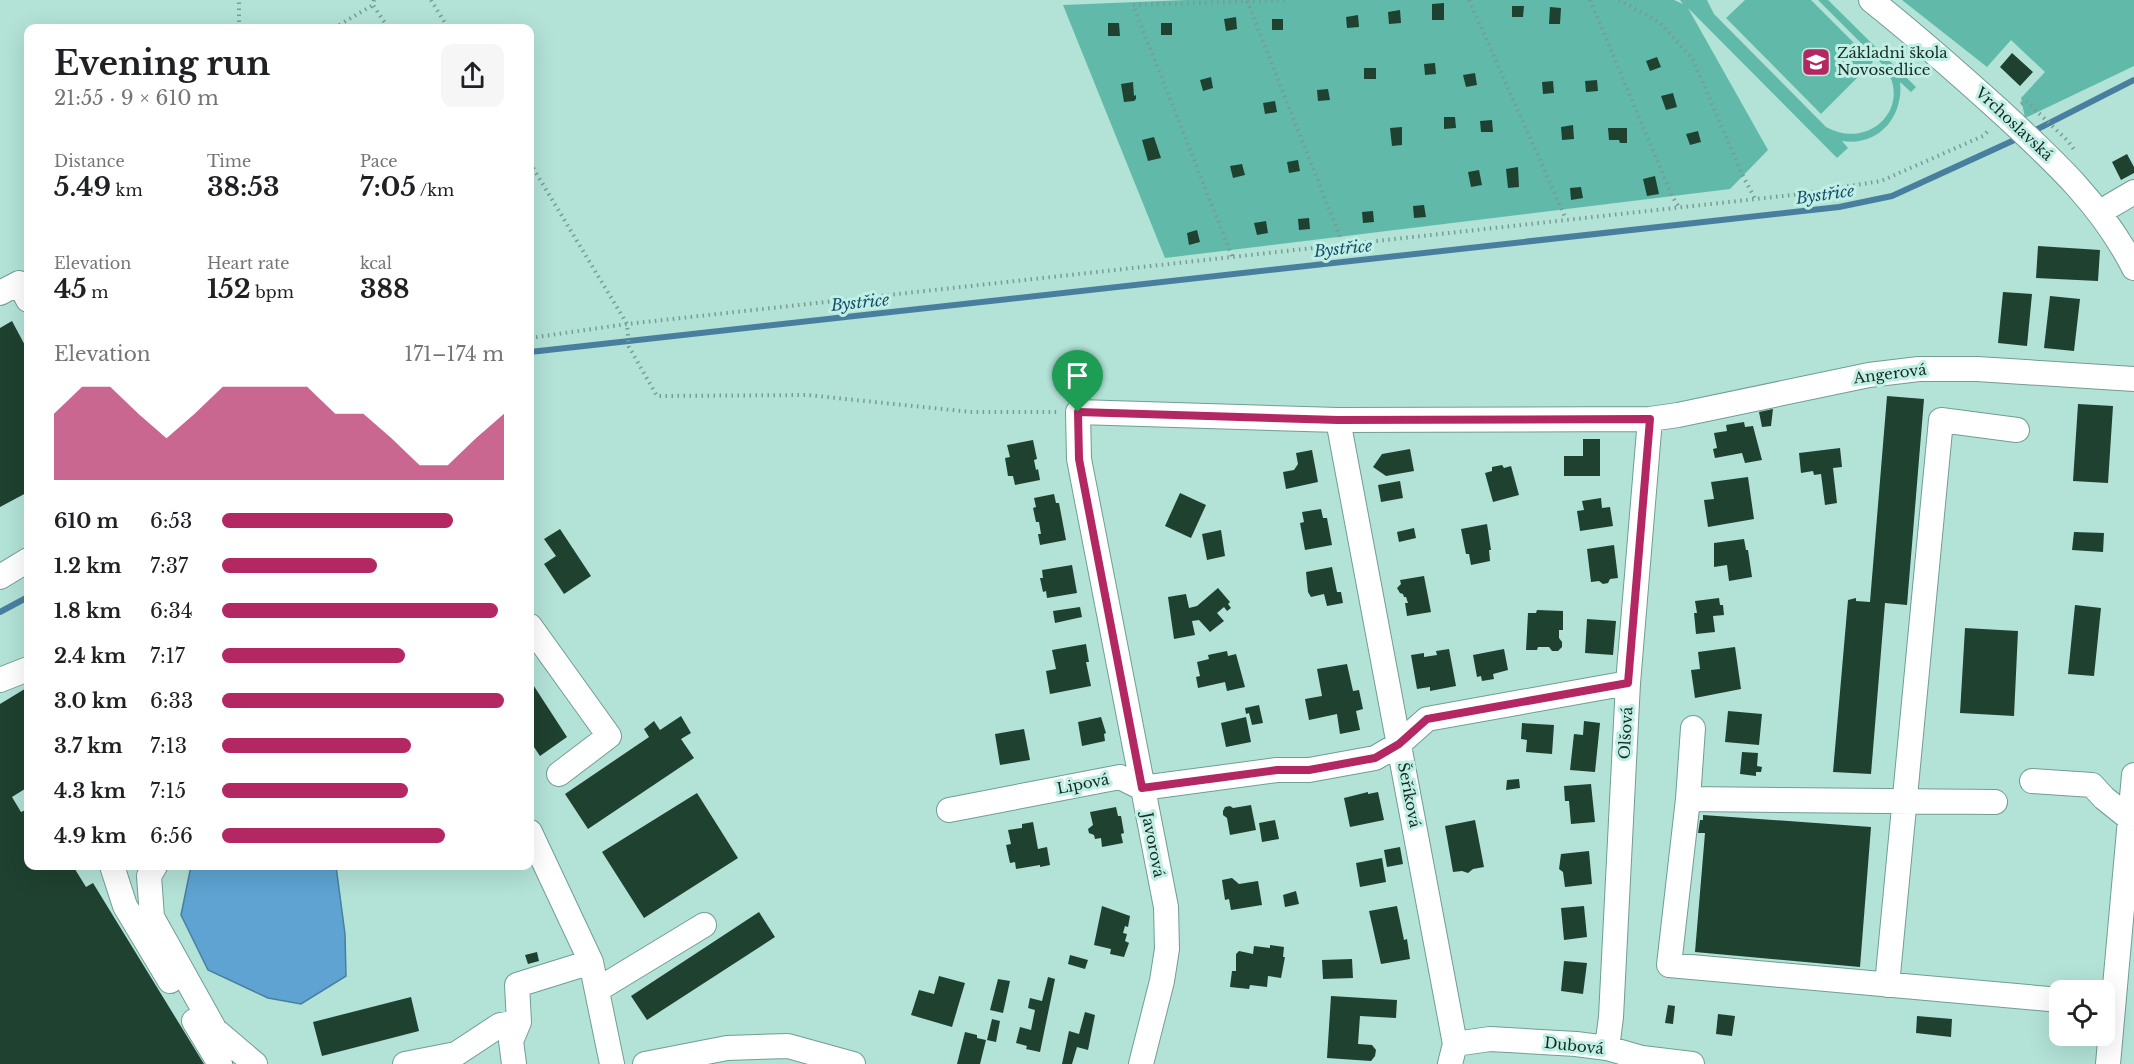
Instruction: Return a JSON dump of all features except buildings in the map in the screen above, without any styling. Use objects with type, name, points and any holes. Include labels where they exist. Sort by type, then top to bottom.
[{"type":"street","name":"Vrchoslavská","points":[[1871,0],[1930,48],[2008,118],[2077,185],[2119,238],[2134,268]]},
{"type":"street","points":[[2100,212],[2134,192]]},
{"type":"street","points":[[0,293],[19,283],[24,292]]},
{"type":"street","name":"Angerová","points":[[1078,412],[1338,420],[1650,419],[1869,375],[1919,369],[1977,369],[2134,379]]},
{"type":"street","name":"Javorová","points":[[1078,412],[1079,459],[1166,907],[1167,949],[1162,981],[1141,1064]]},
{"type":"street","name":"Olšová","points":[[1607,1048],[1612,1006],[1628,683],[1650,419]]},
{"type":"street","name":"Šeříková","points":[[1338,420],[1399,744],[1452,1054]]},
{"type":"street","points":[[1887,986],[1941,420],[2017,430]]},
{"type":"street","points":[[0,577],[24,562]]},
{"type":"street","points":[[534,632],[609,736],[559,774]]},
{"type":"street","points":[[0,680],[24,671]]},
{"type":"street","name":"Lipová","points":[[949,810],[1120,777],[1142,788],[1277,770],[1309,770],[1375,758],[1399,744],[1427,719],[1628,683]]},
{"type":"street","points":[[1693,728],[1688,799],[1669,965],[2049,999]]},
{"type":"street","points":[[2115,980],[2127,935],[2130,818],[2134,774]]},
{"type":"street","points":[[2032,781],[2092,785],[2104,798],[2130,818]]},
{"type":"street","points":[[1688,799],[1995,802]]},
{"type":"street","points":[[534,841],[591,962],[612,1064]]},
{"type":"street","points":[[113,870],[125,906],[220,1064]]},
{"type":"street","points":[[153,870],[149,876],[152,916],[215,1030],[255,1064]]},
{"type":"street","points":[[597,990],[704,926]]},
{"type":"street","points":[[514,1064],[512,1041],[519,1022],[518,985],[591,962]]},
{"type":"street","points":[[405,1064],[456,1054],[500,1025],[519,1022]]},
{"type":"street","name":"Dubová","points":[[1452,1054],[1490,1039],[1576,1044],[1607,1048],[1642,1058],[1692,1064]]},
{"type":"street","points":[[645,1064],[727,1048],[788,1046],[853,1064]]},
{"type":"street","points":[[2108,1046],[2108,1064]]},
{"type":"path","points":[[239,0],[239,24]]},
{"type":"path","points":[[431,0],[446,24]]},
{"type":"path","points":[[1232,256],[1133,5],[1289,0]]},
{"type":"path","points":[[1469,0],[1566,219]]},
{"type":"path","points":[[1590,0],[1672,196],[1679,207]]},
{"type":"path","points":[[1618,0],[1659,22],[1692,58],[1755,199]]},
{"type":"path","points":[[1247,1],[1343,244]]},
{"type":"path","points":[[340,24],[373,3],[385,22]]},
{"type":"path","points":[[534,337],[627,324],[1755,199],[1881,181],[1983,136],[2008,118]]},
{"type":"path","points":[[534,170],[627,324],[629,347],[657,396],[808,395],[971,412],[1078,412]]},
{"type":"green space","points":[[1186,0],[1674,0],[1683,4],[1680,0],[1707,0],[1714,14],[1826,127],[1842,133],[1857,133],[1871,129],[1882,121],[1890,110],[1894,96],[1892,81],[1884,66],[1818,0],[1828,0],[1916,87],[1911,92],[1900,82],[1898,107],[1886,127],[1867,139],[1855,142],[1842,141],[1848,148],[1837,158],[1688,8],[1768,150],[1730,189],[1165,258],[1063,5]]},
{"type":"green space","points":[[1745,0],[1811,0],[1873,62],[1821,114],[1726,18]]},
{"type":"green space","points":[[1902,0],[2134,0],[2134,66],[2025,118],[2021,98],[2045,72],[2011,40],[1987,67]]},
{"type":"water","points":[[190,870],[337,870],[345,934],[346,976],[301,1004],[268,998],[208,970],[181,915]]},
{"type":"waterway","name":"Bystřice","points":[[2030,133],[2134,80]]},
{"type":"waterway","name":"Bystřice","points":[[534,352],[1839,207],[1892,196],[2021,137]]},
{"type":"waterway","name":"Bystřice","points":[[0,612],[24,599]]},
{"type":"place","name":"Základni škola Novosedlice","points":[[1816,62]]},
{"type":"route","points":[[1078,412],[1338,420],[1650,419],[1628,683],[1427,719],[1399,744],[1375,758],[1309,770],[1277,770],[1142,788],[1079,459],[1078,412]]}]
